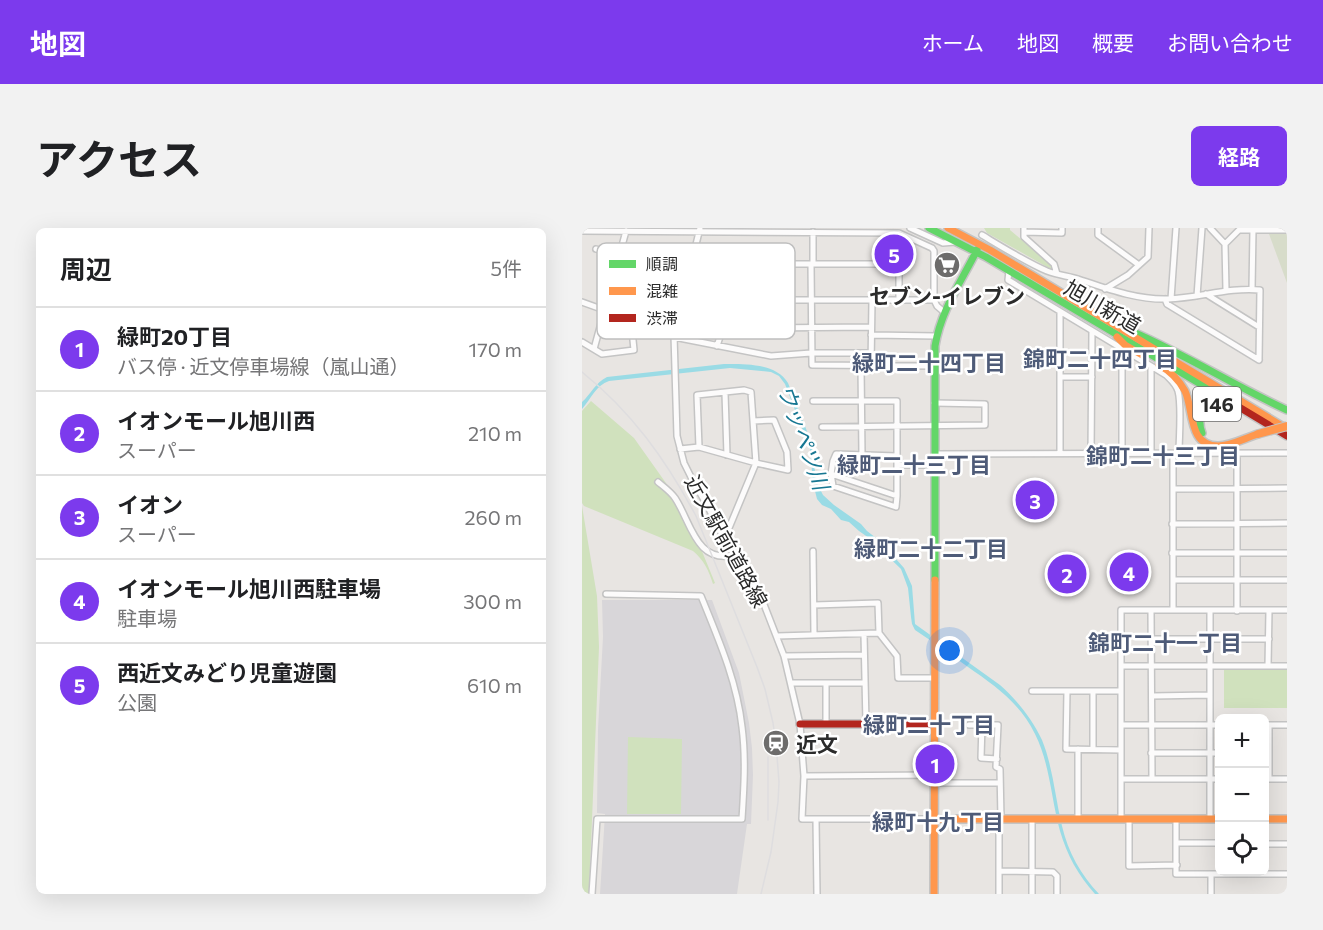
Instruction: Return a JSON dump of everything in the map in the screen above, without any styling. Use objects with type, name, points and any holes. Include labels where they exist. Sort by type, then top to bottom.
[{"type":"main road","name":"旭川新道","points":[[929,228],[957,242],[978,248],[1287,427]]},
{"type":"main road","name":"旭川新道","points":[[948,228],[1009,271],[1287,436]]},
{"type":"main road","points":[[934,894],[934,366],[936,336],[944,312],[978,248]]},
{"type":"main road","name":"146","points":[[1109,322],[1161,344],[1265,401],[1287,410]]},
{"type":"main road","name":"146","points":[[1112,332],[1125,345],[1164,368],[1179,381],[1187,396],[1194,428],[1198,436],[1208,445],[1225,445],[1287,427]]},
{"type":"main road","name":"146","points":[[1235,441],[1213,442],[1206,439],[1201,433],[1198,422],[1205,408],[1211,405],[1229,407],[1287,436]]},
{"type":"main road","points":[[800,724],[935,724]]},
{"type":"main road","points":[[934,819],[1215,819]]},
{"type":"main road","points":[[1269,819],[1287,819]]},
{"type":"street","points":[[910,228],[943,243],[957,242]]},
{"type":"street","points":[[978,248],[982,235],[980,228]]},
{"type":"street","points":[[1057,274],[1054,264],[1024,237],[1024,230],[1062,233],[1062,228]]},
{"type":"street","points":[[1098,228],[1098,235],[1139,265]]},
{"type":"street","points":[[1105,289],[1128,276],[1148,257],[1149,228]]},
{"type":"street","points":[[982,235],[1046,270],[1105,289],[1140,297],[1168,299],[1226,290],[1260,290],[1259,360],[1167,304],[1168,299],[1176,228]]},
{"type":"street","points":[[1197,296],[1202,228]]},
{"type":"street","points":[[1210,228],[1225,244],[1226,290]]},
{"type":"street","points":[[582,231],[592,229],[626,231],[700,229],[899,233],[934,251],[934,300],[944,312]]},
{"type":"street","points":[[1225,244],[1239,230],[1287,230]]},
{"type":"street","points":[[1252,230],[1252,289]]},
{"type":"street","points":[[623,243],[626,231]]},
{"type":"street","points":[[811,231],[812,365],[934,366]]},
{"type":"street","points":[[899,233],[899,300]]},
{"type":"street","points":[[795,264],[899,264]]},
{"type":"street","points":[[1009,271],[1008,280],[1166,375],[1177,389],[1179,400],[1172,524],[1173,610]]},
{"type":"street","points":[[1206,294],[1259,327]]},
{"type":"street","points":[[795,300],[934,300]]},
{"type":"street","points":[[871,366],[872,300]]},
{"type":"street","points":[[582,302],[597,307]]},
{"type":"street","points":[[1060,312],[1060,453]]},
{"type":"street","points":[[795,327],[871,327]]},
{"type":"street","points":[[1091,453],[1092,331]]},
{"type":"street","points":[[871,335],[936,336]]},
{"type":"street","points":[[594,349],[597,338]]},
{"type":"street","points":[[582,342],[602,354],[634,350],[633,339]]},
{"type":"street","name":"近文駅前道路線","points":[[674,339],[677,436],[684,464],[724,540],[751,576],[777,636],[800,724],[804,776],[802,819],[816,819]]},
{"type":"street","points":[[687,339],[771,356],[871,353]]},
{"type":"street","points":[[717,346],[719,339]]},
{"type":"street","points":[[1122,349],[1122,454]]},
{"type":"street","points":[[861,366],[862,456]]},
{"type":"street","points":[[1150,366],[1150,453]]},
{"type":"street","points":[[1060,377],[1092,377]]},
{"type":"street","points":[[699,447],[697,395],[744,390],[751,392],[756,463],[724,540]]},
{"type":"street","points":[[724,393],[727,455]]},
{"type":"street","points":[[813,401],[897,401],[897,426],[897,456],[897,496],[896,507],[833,486],[831,474],[836,454],[897,456]]},
{"type":"street","points":[[822,427],[985,425],[985,404],[934,403]]},
{"type":"street","points":[[680,449],[699,447],[788,470],[787,452],[774,420],[753,421]]},
{"type":"street","points":[[1237,453],[1237,611]]},
{"type":"street","points":[[934,454],[1287,453]]},
{"type":"street","points":[[897,465],[934,465]]},
{"type":"street","points":[[831,474],[897,496]]},
{"type":"street","points":[[658,482],[675,497],[699,543],[706,551],[725,557],[734,555]]},
{"type":"street","points":[[1173,489],[1287,488]]},
{"type":"street","points":[[1172,524],[1287,523]]},
{"type":"street","points":[[813,551],[814,634]]},
{"type":"street","points":[[1172,553],[1287,554]]},
{"type":"street","points":[[1173,580],[1287,580]]},
{"type":"street","points":[[592,894],[597,819],[742,819],[745,781],[742,726],[735,692],[728,665],[701,596],[606,594]]},
{"type":"street","points":[[814,605],[878,603],[879,633],[897,656],[898,678],[934,678]]},
{"type":"street","points":[[1177,866],[1129,866],[1121,779],[1121,610],[1287,610]]},
{"type":"street","points":[[1151,610],[1152,779]]},
{"type":"street","points":[[1210,610],[1210,819]]},
{"type":"street","points":[[1268,666],[1269,610]]},
{"type":"street","points":[[777,636],[879,633]]},
{"type":"street","points":[[864,634],[866,724]]},
{"type":"street","points":[[1152,639],[1269,639]]},
{"type":"street","points":[[784,656],[864,655]]},
{"type":"street","points":[[1121,666],[1287,666]]},
{"type":"street","points":[[791,683],[864,683]]},
{"type":"street","points":[[826,683],[826,724]]},
{"type":"street","points":[[1032,691],[1121,691]]},
{"type":"street","points":[[1066,691],[1066,749],[1121,750]]},
{"type":"street","points":[[1093,691],[1093,749]]},
{"type":"street","points":[[1152,696],[1210,695]]},
{"type":"street","points":[[969,724],[998,725],[996,767],[1000,769],[999,894]]},
{"type":"street","points":[[982,724],[981,758],[997,759]]},
{"type":"street","points":[[1121,725],[1215,725]]},
{"type":"street","points":[[1269,725],[1287,725]]},
{"type":"street","points":[[1075,819],[1078,749]]},
{"type":"street","points":[[1151,753],[1215,753]]},
{"type":"street","points":[[804,776],[1000,783]]},
{"type":"street","points":[[1121,779],[1215,779]]},
{"type":"street","points":[[1269,779],[1287,779]]},
{"type":"street","points":[[817,894],[816,819],[934,819]]},
{"type":"street","points":[[1032,819],[1032,894]]},
{"type":"street","points":[[1176,819],[1176,874],[1287,874]]},
{"type":"street","points":[[1176,843],[1215,843]]},
{"type":"street","points":[[1269,844],[1287,844]]},
{"type":"street","points":[[999,872],[1053,872],[1056,876],[1057,894]]},
{"type":"street","points":[[1211,874],[1211,894]]},
{"type":"shaded area","points":[[602,600],[712,600],[739,673],[752,748],[751,824],[747,824],[737,894],[600,894],[605,814],[597,813],[598,729],[603,637]]},
{"type":"green space","points":[[984,228],[1010,228],[1053,269],[987,233]]},
{"type":"green space","points":[[1269,234],[1287,234],[1287,283]]},
{"type":"green space","points":[[591,401],[634,438],[673,493],[692,527],[715,583],[713,584],[706,566],[693,551],[584,506],[582,503],[582,411]]},
{"type":"green space","points":[[582,506],[597,596],[599,647],[589,894],[582,894]]},
{"type":"green space","points":[[1224,670],[1287,670],[1287,708],[1224,708]]},
{"type":"green space","points":[[628,737],[682,739],[681,814],[627,814]]},
{"type":"water","points":[[724,364],[759,366],[783,376],[788,383],[812,444],[816,481],[823,495],[880,541],[904,568],[912,586],[915,624],[1000,685],[1029,717],[1046,750],[1068,845],[1086,879],[1099,894],[1095,894],[1083,880],[1066,848],[1057,819],[1044,757],[1035,734],[1022,713],[997,688],[915,630],[912,624],[908,588],[901,569],[869,538],[849,522],[841,520],[817,499],[810,449],[785,384],[779,376],[771,372],[730,368],[609,381],[597,389],[582,409],[582,402],[599,382],[607,377]]},
{"type":"railway","points":[[582,372],[632,420],[660,456],[685,495],[696,516],[765,689],[773,723],[779,782],[771,852],[761,894]]},
{"type":"railway","points":[[768,757],[768,820]]},
{"type":"traffic: fast","points":[[929,228],[986,257],[1214,392]]},
{"type":"traffic: fast","points":[[935,580],[935,346],[952,296],[977,250]]},
{"type":"traffic: fast","points":[[1133,332],[1287,410]]},
{"type":"traffic: fast","points":[[1202,433],[1200,418],[1208,406],[1221,404],[1237,411]]},
{"type":"traffic: slow","points":[[948,228],[990,250],[1287,429]]},
{"type":"traffic: slow","points":[[1117,337],[1125,345],[1144,356]]},
{"type":"traffic: slow","points":[[1159,365],[1174,376],[1185,391],[1194,426],[1201,440],[1208,444],[1223,446],[1258,434]]},
{"type":"traffic: slow","points":[[1258,434],[1287,426]]},
{"type":"traffic: slow","points":[[934,894],[935,580]]},
{"type":"traffic: slow","points":[[934,819],[1215,819]]},
{"type":"traffic: slow","points":[[1269,819],[1287,819]]},
{"type":"traffic: jam","points":[[1214,392],[1287,436]]},
{"type":"traffic: jam","points":[[800,724],[935,724]]},
{"type":"place","name":"西近文みどり児童遊園","points":[[894,254]]},
{"type":"place","name":"セブン-イレブン","points":[[947,265]]},
{"type":"place","name":"イオン","points":[[1035,500]]},
{"type":"place","name":"イオンモール旭川西駐車場","points":[[1129,572]]},
{"type":"place","name":"イオンモール旭川西","points":[[1067,574]]},
{"type":"place","name":"近文","points":[[776,743]]},
{"type":"place","name":"緑町20丁目","points":[[935,764]]},
{"type":"district","name":"錦町二十四丁目","points":[[1100,358]]},
{"type":"district","name":"緑町二十四丁目","points":[[929,362]]},
{"type":"district","name":"錦町二十三丁目","points":[[1163,455]]},
{"type":"district","name":"緑町二十三丁目","points":[[914,464]]},
{"type":"district","name":"緑町二十二丁目","points":[[931,548]]},
{"type":"district","name":"錦町二十一丁目","points":[[1165,642]]},
{"type":"district","name":"緑町二十丁目","points":[[929,724]]},
{"type":"district","name":"緑町十九丁目","points":[[938,821]]},
{"type":"water label","name":"ウッペツ川","points":[[804,437]]}]
